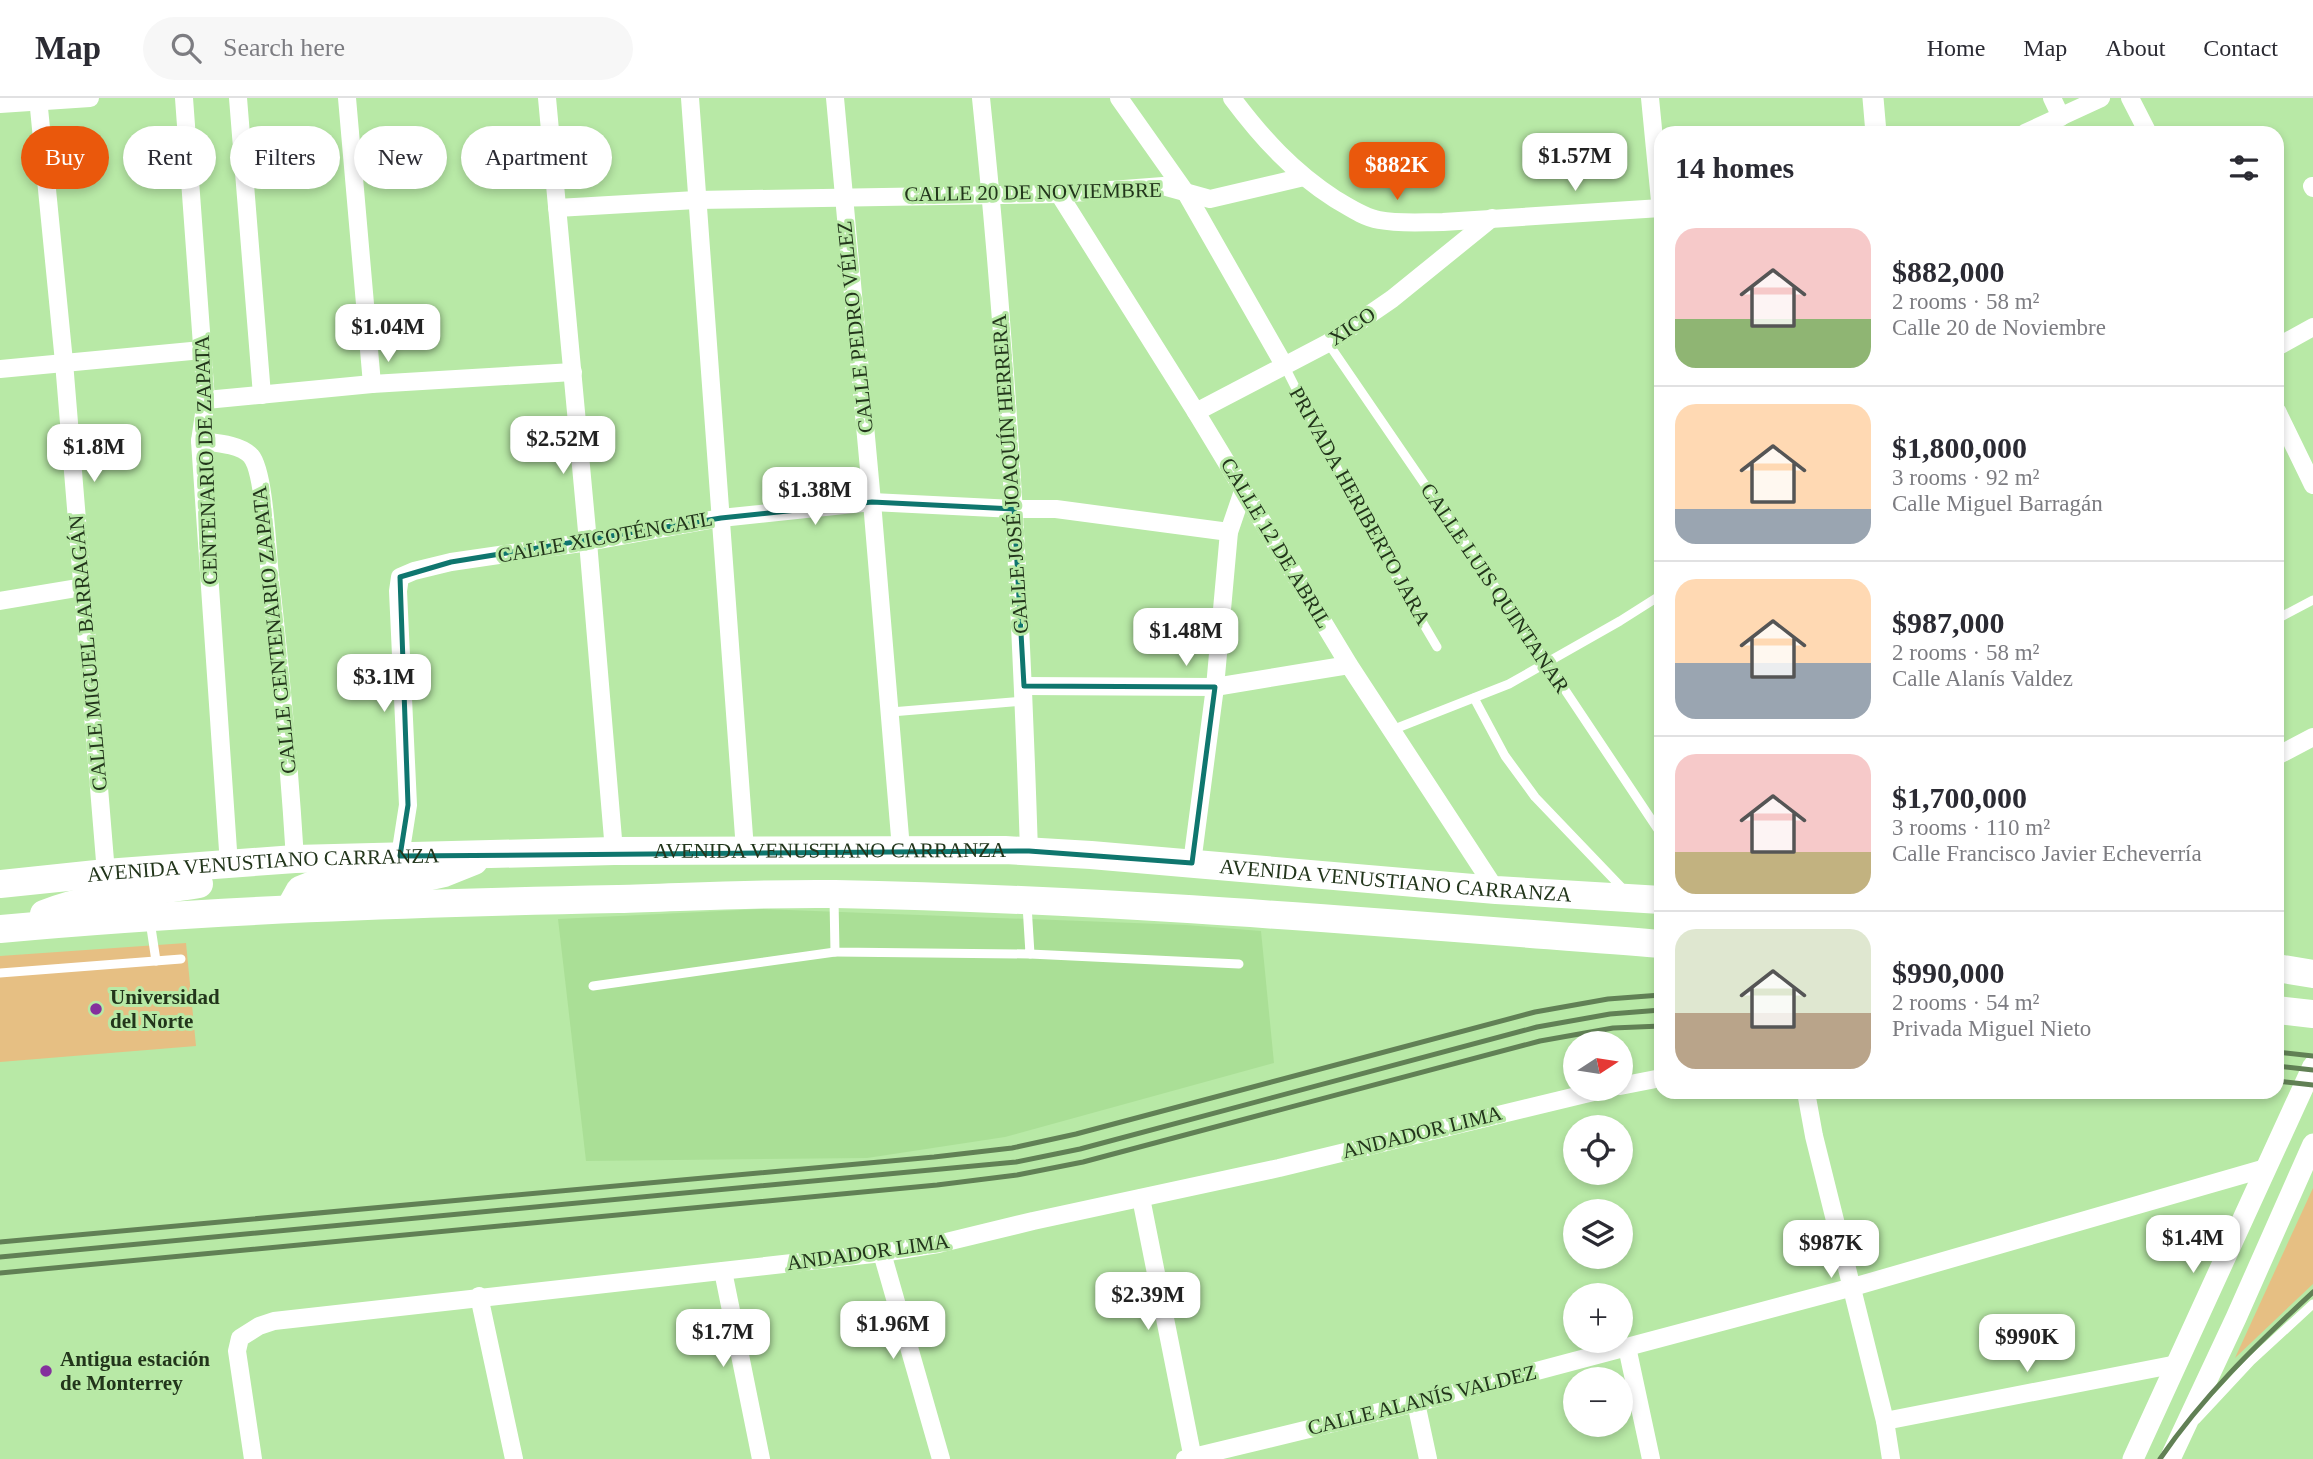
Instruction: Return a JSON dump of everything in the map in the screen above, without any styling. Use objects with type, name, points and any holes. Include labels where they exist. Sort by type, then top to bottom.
[{"type":"main road","name":"AVENIDA VENUSTIANO CARRANZA","points":[[0,884],[295,859],[489,853],[901,849],[1029,851],[1496,890],[1654,900]]},
{"type":"main road","points":[[290,908],[300,890],[320,882],[426,877],[460,868],[489,853]]},
{"type":"main road","points":[[10,928],[63,906],[113,895],[216,880],[222,876],[229,864]]},
{"type":"main road","name":"AVENIDA VENUSTIANO CARRANZA","points":[[10,928],[290,908],[833,894],[1240,912],[1654,943]]},
{"type":"main road","points":[[2284,969],[2313,974]]},
{"type":"main road","points":[[2284,1011],[2313,1014]]},
{"type":"street","points":[[0,104],[90,98]]},
{"type":"street","name":"CENTENARIO DE ZAPATA","points":[[184,98],[206,400],[200,440],[229,864]]},
{"type":"street","points":[[238,98],[262,395]]},
{"type":"street","points":[[347,98],[372,384]]},
{"type":"street","points":[[547,98],[614,851]]},
{"type":"street","points":[[690,98],[745,850]]},
{"type":"street","name":"CALLE PEDRO VÉLEZ","points":[[835,98],[901,849]]},
{"type":"street","name":"CALLE JOSÉ JOAQUÍN HERRERA","points":[[981,98],[991,194],[1014,509],[1029,851]]},
{"type":"street","points":[[1119,98],[1186,193],[1284,365]]},
{"type":"street","points":[[1232,98],[1278,154],[1304,177],[1353,210],[1378,220],[1409,223],[1654,209]]},
{"type":"street","points":[[1650,98],[1654,138]]},
{"type":"street","points":[[1873,98],[1875,126]]},
{"type":"street","points":[[2052,98],[2061,117]]},
{"type":"street","points":[[2041,126],[2101,98]]},
{"type":"street","points":[[2130,98],[2144,126]]},
{"type":"street","name":"CALLE MIGUEL BARRAGÁN","points":[[38,100],[64,362],[106,873]]},
{"type":"street","name":"CALLE 20 DE NOVIEMBRE","points":[[557,208],[696,200],[1059,194],[1163,186],[1210,199],[1304,177]]},
{"type":"street","name":"CALLE 12 DE ABRIL","points":[[1059,194],[1290,563],[1349,665],[1496,890]]},
{"type":"street","name":"XICO","points":[[1196,412],[1328,343],[1392,299],[1492,218]]},
{"type":"street","points":[[2284,343],[2313,327]]},
{"type":"street","points":[[0,369],[202,350]]},
{"type":"street","points":[[206,400],[372,384],[573,372]]},
{"type":"street","points":[[2284,425],[2313,485]]},
{"type":"street","name":"CALLE CENTENARIO ZAPATA","points":[[200,440],[243,450],[250,455],[257,471],[288,745],[295,859]]},
{"type":"street","points":[[1192,863],[1215,687],[1229,532],[1243,491]]},
{"type":"street","name":"CALLE XICOTÉNCATL","points":[[400,856],[408,805],[398,611],[400,577],[414,571],[451,562],[588,542],[720,518],[872,502],[1056,509],[1229,532]]},
{"type":"street","points":[[0,601],[83,587]]},
{"type":"street","points":[[1024,694],[1215,687],[1349,665]]},
{"type":"street","points":[[2284,752],[2313,737]]},
{"type":"street","points":[[2133,1459],[2313,1066]]},
{"type":"street","points":[[1633,1083],[1654,1079]]},
{"type":"street","name":"ANDADOR LIMA","points":[[253,1459],[237,1351],[240,1338],[249,1331],[274,1321],[882,1253],[938,1244],[1563,1099]]},
{"type":"street","points":[[1807,1099],[1814,1136],[1885,1422],[1891,1459]]},
{"type":"street","points":[[2170,1459],[2313,1144]]},
{"type":"street","name":"CALLE ALANÍS VALDEZ","points":[[1633,1345],[1853,1287],[2266,1168]]},
{"type":"street","points":[[1140,1198],[1190,1458]]},
{"type":"street","points":[[882,1253],[941,1459]]},
{"type":"street","points":[[723,1270],[761,1459]]},
{"type":"street","points":[[479,1296],[514,1459]]},
{"type":"street","name":"CALLE ALANÍS VALDEZ","points":[[1190,1458],[1416,1403],[1604,1353]]},
{"type":"street","points":[[1628,1353],[1651,1459]]},
{"type":"street","points":[[1885,1422],[2177,1364]]},
{"type":"street","points":[[1416,1403],[1428,1459]]},
{"type":"lane","name":"CALLE LUIS QUINTANAR","points":[[1328,343],[1654,824]]},
{"type":"lane","name":"PRIVADA HERIBERTO JARA","points":[[1284,365],[1338,475],[1381,554],[1437,647]]},
{"type":"lane","points":[[1392,730],[1508,684],[1654,599]]},
{"type":"lane","points":[[2284,615],[2313,600]]},
{"type":"lane","points":[[891,712],[1024,694]]},
{"type":"lane","points":[[1474,698],[1506,756],[1535,797],[1631,898]]},
{"type":"lane","points":[[833,894],[835,952]]},
{"type":"lane","points":[[1026,901],[1030,926],[1030,954]]},
{"type":"lane","points":[[150,916],[156,961]]},
{"type":"lane","points":[[593,986],[835,952],[1030,954],[1239,964]]},
{"type":"lane","points":[[0,973],[181,958]]},
{"type":"lane","points":[[2181,1436],[2251,1361],[2313,1304]]},
{"type":"highlighted area","points":[[872,502],[1014,509],[1024,686],[1215,687],[1192,863],[1029,851],[400,856],[408,805],[400,577],[451,562],[721,518]]},
{"type":"shaded area","points":[[761,909],[1186,925],[1261,931],[1274,1063],[1005,1137],[867,1158],[586,1161],[558,919]]},
{"type":"shaded area","name":"Universidad del Norte","points":[[186,943],[196,1046],[0,1062],[0,956]]},
{"type":"shaded area","points":[[2313,1188],[2313,1284],[2235,1358]]},
{"type":"railway","points":[[0,1242],[1012,1148],[1076,1134],[1535,1012],[1608,999],[1654,996]]},
{"type":"railway","points":[[0,1257],[1016,1162],[1080,1149],[1537,1027],[1610,1014],[1654,1011]]},
{"type":"railway","points":[[0,1273],[937,1185],[1017,1175],[1083,1162],[1540,1041],[1613,1028],[1654,1026]]},
{"type":"railway","points":[[2284,1053],[2313,1056]]},
{"type":"railway","points":[[2284,1067],[2313,1070]]},
{"type":"railway","points":[[2284,1082],[2313,1085]]},
{"type":"railway","points":[[2160,1459],[2213,1392],[2251,1351],[2313,1292]]},
{"type":"place","name":"Universidad del Norte","points":[[96,1009]]},
{"type":"place","name":"Antigua estación de Monterrey","points":[[46,1371]]}]
